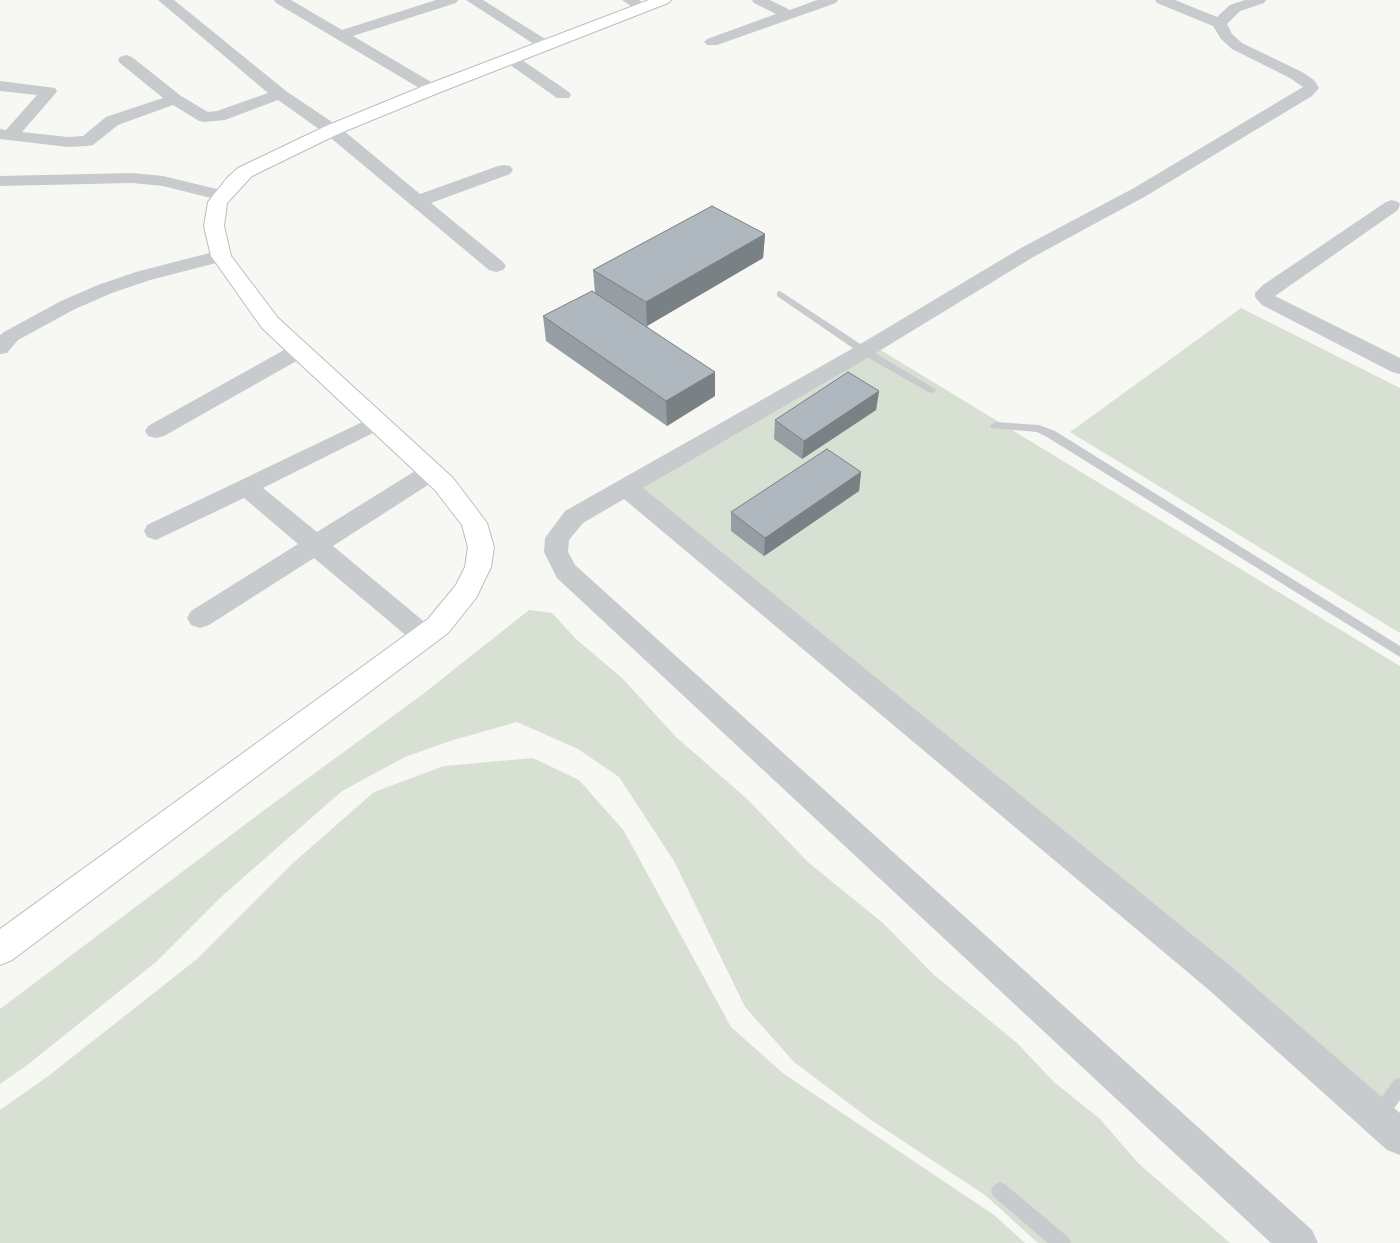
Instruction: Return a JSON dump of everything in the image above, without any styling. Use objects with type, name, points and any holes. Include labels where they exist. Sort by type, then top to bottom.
[{"type":"street","points":[[165,0],[280,94],[332,130],[496,266]]},
{"type":"street","points":[[281,0],[432,89]]},
{"type":"street","points":[[342,36],[450,0]]},
{"type":"street","points":[[473,0],[546,45]]},
{"type":"street","points":[[0,949],[438,626],[466,590],[478,566],[481,547],[474,523],[444,484],[270,323],[222,256],[214,226],[218,202],[245,172],[332,130],[546,45],[636,4],[663,0]]},
{"type":"street","points":[[759,0],[790,15]]},
{"type":"street","points":[[712,42],[831,0]]},
{"type":"street","points":[[1162,0],[1218,24],[1226,36],[1237,46],[1296,75],[1308,83],[1311,88],[1306,93],[1140,192],[1028,252],[971,288],[574,518],[557,538],[556,552],[566,570],[1299,1243]]},
{"type":"street","points":[[1218,24],[1235,8],[1259,0]]},
{"type":"street","points":[[511,59],[562,94]]},
{"type":"street","points":[[126,60],[175,99],[200,115],[212,117],[280,94]]},
{"type":"street","points":[[0,86],[49,91],[5,135]]},
{"type":"street","points":[[5,135],[68,142],[87,142],[112,121],[175,99]]},
{"type":"street","points":[[418,201],[504,170]]},
{"type":"street","points":[[0,181],[132,178],[163,181],[223,196]]},
{"type":"street","points":[[1392,206],[1270,289],[1265,293],[1265,297],[1269,302],[1400,367]]},
{"type":"street","points":[[4,340],[68,304],[105,289],[143,276],[222,256]]},
{"type":"street","points":[[156,431],[300,350]]},
{"type":"street","points":[[156,531],[377,422]]},
{"type":"street","points":[[200,618],[431,472]]},
{"type":"street","points":[[246,487],[424,636]]},
{"type":"street","points":[[628,488],[1221,978],[1400,1136]]},
{"type":"lane","points":[[780,294],[864,350],[932,390]]},
{"type":"lane","points":[[995,426],[1039,429],[1051,434],[1400,652]]},
{"type":"lane","points":[[1378,1117],[1400,1086]]},
{"type":"lane","points":[[1000,1192],[1062,1243]]},
{"type":"shaded area","points":[[1241,308],[1400,388],[1400,633],[1070,432]]},
{"type":"shaded area","points":[[874,346],[1400,666],[1400,1088],[1386,1108],[627,498]]},
{"type":"shaded area","points":[[529,610],[552,613],[576,639],[622,678],[676,737],[746,798],[809,863],[883,923],[933,974],[1017,1043],[1054,1082],[1100,1119],[1138,1163],[1230,1243],[1038,1243],[985,1195],[871,1120],[794,1062],[745,1007],[674,861],[619,777],[578,749],[517,722],[450,741],[405,757],[342,791],[221,897],[156,962],[26,1066],[0,1084],[0,1009],[263,811],[423,694]]},
{"type":"shaded area","points":[[533,758],[579,780],[624,831],[731,1027],[784,1074],[994,1215],[1025,1243],[0,1243],[0,1110],[47,1077],[197,959],[293,863],[374,792],[444,766]]},
{"type":"building","points":[[712,206],[765,234],[646,302],[593,270]]},
{"type":"building","points":[[592,291],[715,372],[666,401],[543,316]]},
{"type":"building","points":[[848,372],[879,391],[804,441],[775,420]]},
{"type":"building","points":[[827,449],[861,472],[765,538],[731,512]]}]
